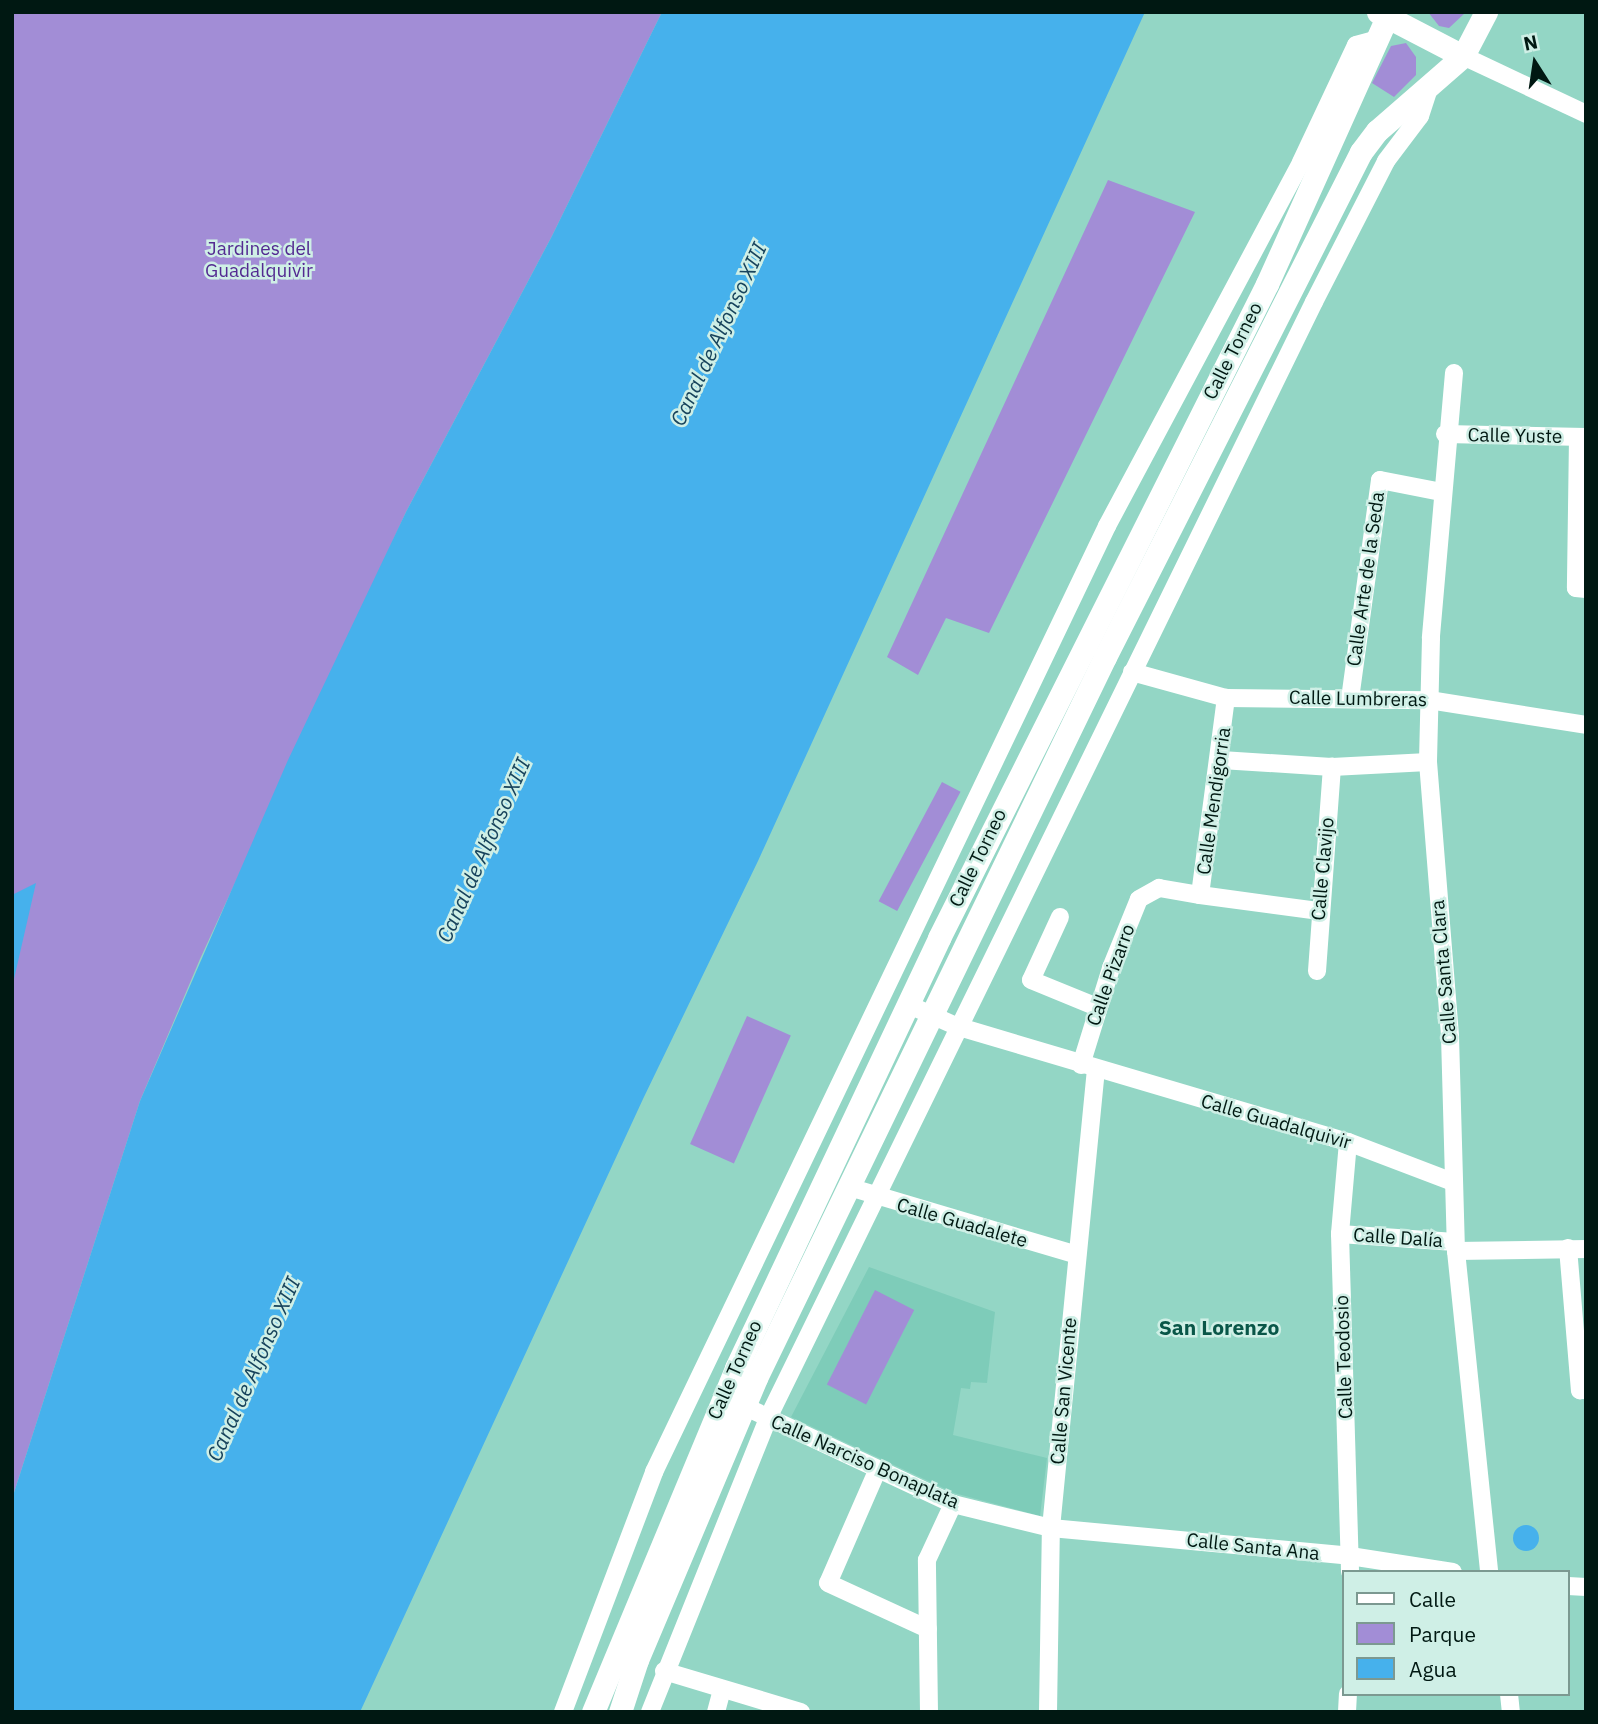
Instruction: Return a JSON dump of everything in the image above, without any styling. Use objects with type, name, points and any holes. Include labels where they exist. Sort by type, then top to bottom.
[{"type":"main road","points":[[1414,12],[1434,45]]},
{"type":"main road","points":[[1380,13],[1434,45],[1463,56],[1486,12]]},
{"type":"main road","name":"Calle Torneo","points":[[593,1712],[723,1396],[933,950],[1267,284],[1379,38],[1380,13]]},
{"type":"main road","name":"Calle Torneo","points":[[620,1712],[637,1660],[744,1406],[930,1015],[1361,152],[1430,83],[1463,56]]},
{"type":"street","points":[[563,1712],[654,1472],[1107,526],[1301,162],[1356,45],[1379,38]]},
{"type":"street","points":[[1463,56],[1507,81],[1586,114]]},
{"type":"street","points":[[650,1712],[664,1671],[768,1418],[876,1199],[956,1026],[1314,302],[1386,161],[1420,116],[1430,83]]},
{"type":"street","name":"Calle Santa Clara","points":[[1454,373],[1445,434],[1441,492],[1428,762],[1450,1036],[1452,1182],[1456,1246],[1489,1570]]},
{"type":"street","name":"Calle Yuste","points":[[1445,434],[1582,437]]},
{"type":"street","points":[[1582,437],[1576,588],[1586,589]]},
{"type":"street","name":"Calle Arte de la Seda","points":[[1350,699],[1380,480],[1441,492]]},
{"type":"street","name":"Calle Lumbreras","points":[[1132,673],[1226,698],[1429,700],[1586,725]]},
{"type":"street","name":"Calle Mendigorria","points":[[1150,890],[1200,895],[1221,760],[1226,698]]},
{"type":"street","points":[[1221,760],[1332,767],[1428,762]]},
{"type":"street","name":"Calle Clavijo","points":[[1317,971],[1318,911],[1332,767]]},
{"type":"street","name":"Calle Pizarro","points":[[1089,1068],[1097,1007],[1139,899],[1150,890]]},
{"type":"street","points":[[1200,895],[1318,911]]},
{"type":"street","points":[[1060,917],[1031,980],[1097,1007]]},
{"type":"street","points":[[885,992],[933,950]]},
{"type":"street","name":"Calle Guadalquivir","points":[[907,1004],[956,1026],[1089,1068],[1348,1142],[1452,1182]]},
{"type":"street","name":"Calle San Vicente","points":[[1048,1712],[1051,1528],[1077,1255],[1089,1068]]},
{"type":"street","name":"Calle Teodosio","points":[[1348,1142],[1340,1234],[1350,1564]]},
{"type":"street","name":"Calle Guadalete","points":[[849,1187],[876,1199],[1077,1255]]},
{"type":"street","name":"Calle Dalía","points":[[1340,1234],[1456,1246],[1577,1248]]},
{"type":"street","points":[[1577,1248],[1580,1390],[1586,1390]]},
{"type":"street","name":"Calle Narciso Bonaplata","points":[[723,1396],[877,1471],[953,1504],[1051,1528]]},
{"type":"street","points":[[877,1471],[828,1583],[928,1629]]},
{"type":"street","points":[[929,1712],[927,1560],[953,1504]]},
{"type":"street","name":"Calle Santa Ana","points":[[1051,1528],[1350,1564],[1427,1570]]},
{"type":"street","points":[[664,1671],[801,1712]]},
{"type":"street","points":[[716,1712],[722,1690]]},
{"type":"shaded area","points":[[869,1267],[995,1312],[987,1383],[971,1382],[970,1389],[961,1388],[953,1435],[1047,1458],[1040,1516],[954,1493],[791,1417]]},
{"type":"green space","name":"Jardines del Guadalquivir","points":[[12,12],[662,12],[552,236],[406,512],[200,959],[140,1101],[12,1499]]},
{"type":"green space","points":[[1428,12],[1466,12],[1449,28],[1439,26]]},
{"type":"green space","points":[[1406,43],[1416,57],[1416,75],[1394,97],[1372,83],[1391,46]]},
{"type":"green space","points":[[1108,180],[1195,212],[989,633],[946,618],[918,675],[887,657]]},
{"type":"green space","points":[[942,782],[961,792],[897,911],[879,901]]},
{"type":"green space","points":[[747,1016],[791,1036],[734,1163],[690,1144]]},
{"type":"green space","points":[[875,1290],[914,1310],[866,1404],[827,1384]]},
{"type":"water","name":"Canal de Alfonso XIII","points":[[662,12],[1145,12],[758,861],[643,1099],[360,1712],[12,1712],[12,1499],[140,1101],[288,760],[406,512],[552,236]]},
{"type":"water","points":[[36,883],[14,979],[12,979],[12,895]]},
{"type":"water","points":[[1526,1525],[1535,1529],[1539,1538],[1535,1547],[1526,1551],[1517,1547],[1513,1538],[1517,1529]]},
{"type":"district","name":"San Lorenzo","points":[[1219,1327]]}]
